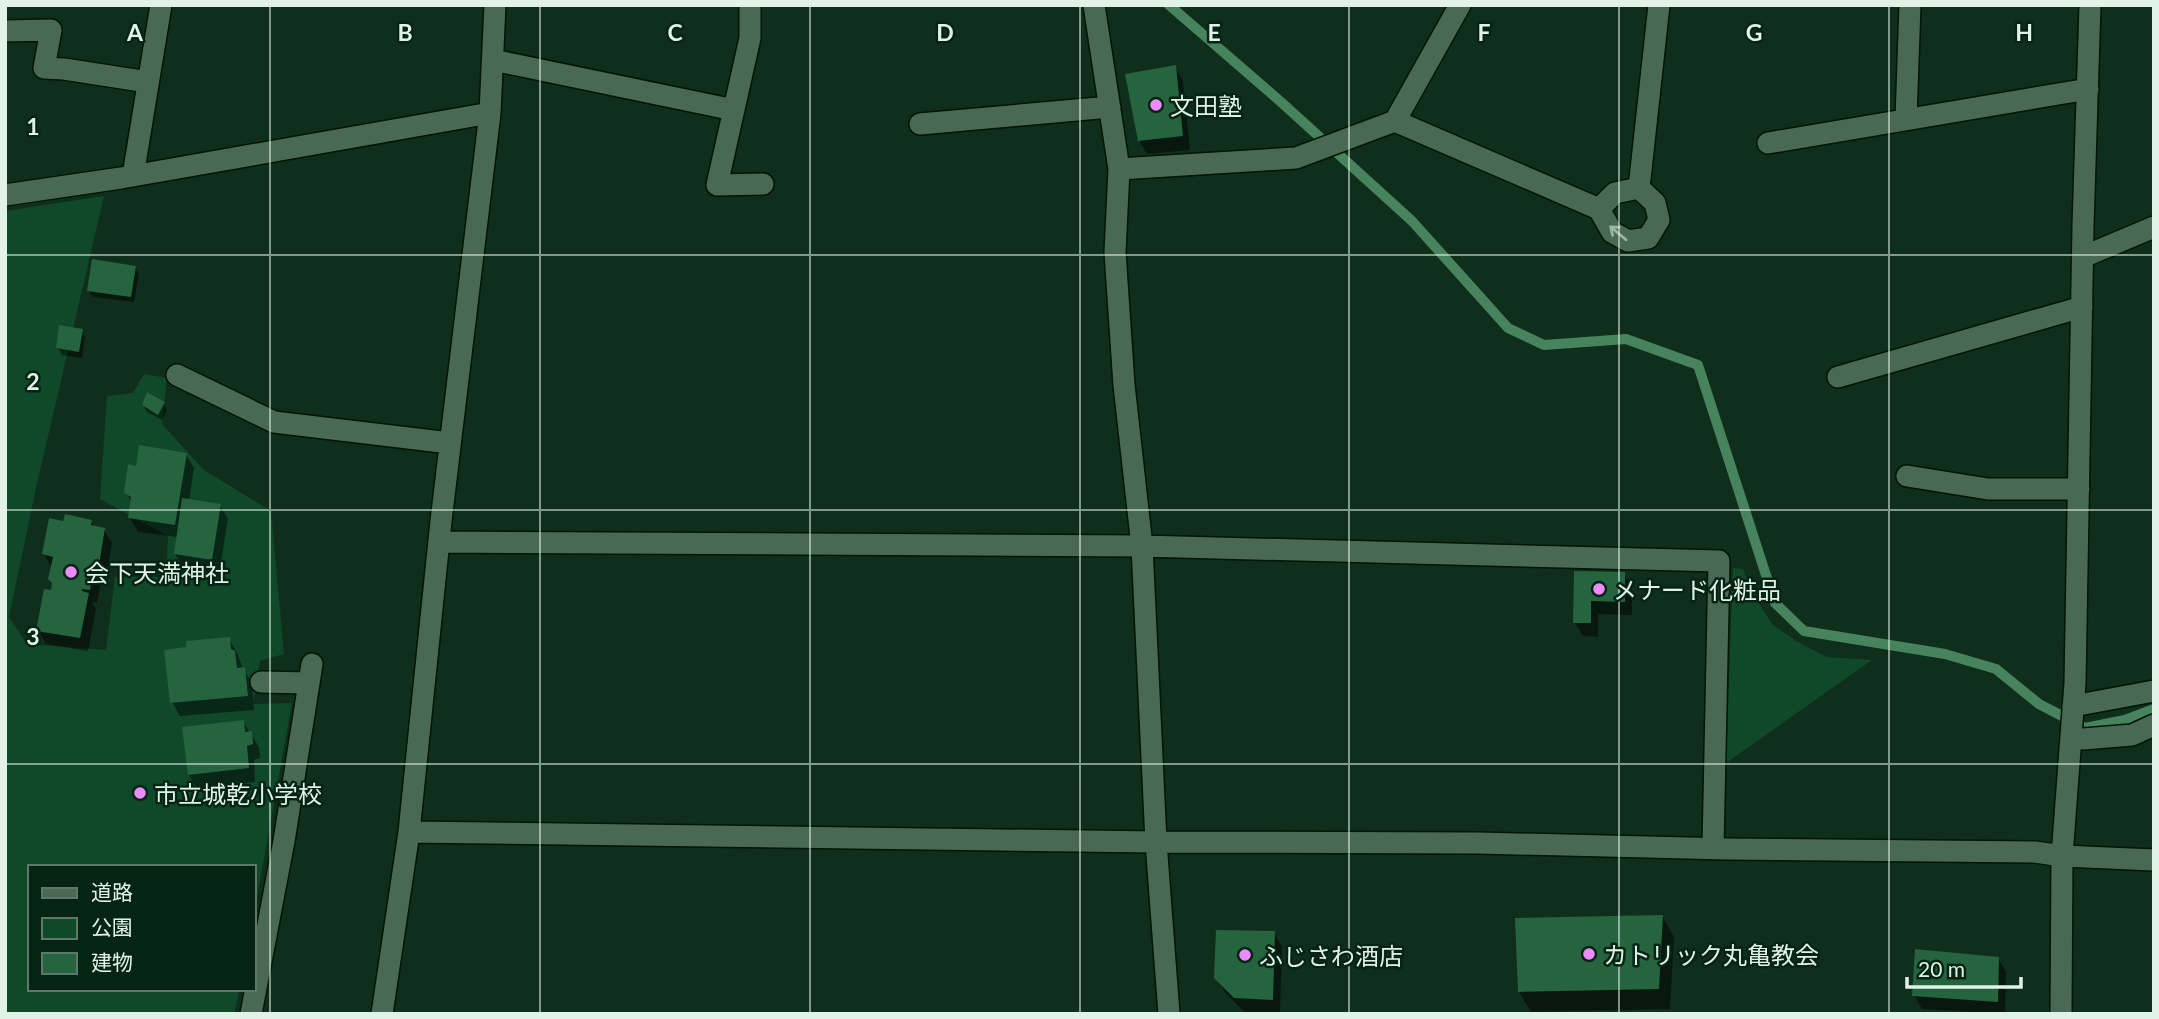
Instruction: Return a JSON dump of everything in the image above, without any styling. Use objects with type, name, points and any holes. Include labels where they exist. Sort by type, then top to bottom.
[{"type":"street","points":[[132,176],[161,5]]},
{"type":"street","points":[[382,1014],[409,832],[450,443],[490,113],[495,5]]},
{"type":"street","points":[[750,5],[750,38],[717,185],[763,184]]},
{"type":"street","points":[[1094,5],[1119,169],[1115,252],[1124,385],[1142,546],[1156,842],[1169,1014]]},
{"type":"street","points":[[1119,169],[1296,158],[1395,121],[1460,5]]},
{"type":"street","points":[[1639,188],[1659,5]]},
{"type":"street","points":[[1906,120],[1910,5]]},
{"type":"street","points":[[2061,1014],[2062,856],[2073,706],[2090,5]]},
{"type":"street","points":[[5,31],[51,30],[44,68],[148,82]]},
{"type":"street","points":[[493,60],[734,110]]},
{"type":"street","points":[[1768,143],[2088,89]]},
{"type":"street","points":[[919,124],[1110,107]]},
{"type":"street","points":[[5,195],[132,176],[490,113]]},
{"type":"street","points":[[1395,121],[1600,209],[1612,232],[1628,242],[1648,238],[1659,220],[1655,203],[1639,188]]},
{"type":"street","points":[[1600,209],[1615,193],[1639,188]]},
{"type":"street","points":[[2083,257],[2154,227]]},
{"type":"street","points":[[1838,377],[2082,307]]},
{"type":"street","points":[[177,375],[274,422],[450,443]]},
{"type":"street","points":[[1907,476],[1988,489],[2079,489]]},
{"type":"street","points":[[439,542],[1142,546],[1719,561],[1713,848]]},
{"type":"street","points":[[256,988],[284,841],[310,673],[261,682]]},
{"type":"street","points":[[2073,706],[2154,691]]},
{"type":"street","points":[[2071,737],[2083,739],[2132,735],[2154,725]]},
{"type":"street","points":[[409,832],[1156,842],[1478,843],[2035,852],[2062,856],[2154,860]]},
{"type":"street","points":[[251,1014],[255,991]]},
{"type":"green space","points":[[104,196],[9,617],[27,644],[106,650],[115,577],[166,577],[168,536],[100,499],[107,396],[133,393],[144,374],[167,378],[162,424],[204,470],[271,511],[284,654],[260,661],[253,704],[292,703],[256,903],[256,865],[28,865],[28,991],[240,991],[234,1014],[5,1014],[5,211]]},
{"type":"green space","points":[[1733,568],[1743,569],[1753,594],[1772,624],[1796,641],[1827,657],[1872,660],[1726,763]]},
{"type":"building","name":"文田塾","points":[[1176,65],[1183,136],[1138,141],[1125,74]]},
{"type":"building","points":[[92,259],[136,266],[131,297],[87,291]]},
{"type":"building","points":[[59,325],[83,329],[79,352],[56,348]]},
{"type":"building","points":[[147,392],[165,402],[158,415],[142,405]]},
{"type":"building","points":[[139,445],[187,453],[175,525],[128,518],[131,497],[124,493],[128,464],[136,466]]},
{"type":"building","points":[[182,498],[221,504],[212,560],[174,554]]},
{"type":"building","name":"会下天満神社","points":[[65,514],[92,520],[91,525],[105,528],[99,565],[95,564],[90,590],[82,589],[89,593],[80,638],[36,631],[44,589],[51,590],[52,583],[48,579],[53,557],[42,554],[49,518],[63,521]]},
{"type":"building","points":[[1574,571],[1625,572],[1625,602],[1591,601],[1591,623],[1573,623]]},
{"type":"building","points":[[230,637],[237,668],[245,667],[248,696],[170,703],[164,650],[186,647],[186,641]]},
{"type":"building","points":[[244,720],[245,732],[252,731],[253,744],[247,746],[249,768],[188,775],[182,727]]},
{"type":"building","name":"カトリック丸亀教会","points":[[1663,915],[1659,989],[1518,992],[1515,918]]},
{"type":"building","name":"ふじさわ酒店","points":[[1216,930],[1275,931],[1273,1000],[1234,998],[1214,978]]},
{"type":"building","points":[[1915,949],[1999,957],[1998,1002],[1912,996]]},
{"type":"waterway","points":[[1169,5],[1412,221],[1508,328],[1544,345],[1626,339],[1698,365],[1775,603],[1804,631],[1945,654],[1996,669],[2039,704],[2085,728],[2125,720],[2154,709]]},
{"type":"place","name":"文田塾","points":[[1156,105]]},
{"type":"place","name":"会下天満神社","points":[[71,572]]},
{"type":"place","name":"メナード化粧品","points":[[1599,589]]},
{"type":"place","name":"市立城乾小学校","points":[[140,793]]},
{"type":"place","name":"カトリック丸亀教会","points":[[1589,954]]},
{"type":"place","name":"ふじさわ酒店","points":[[1245,955]]}]
